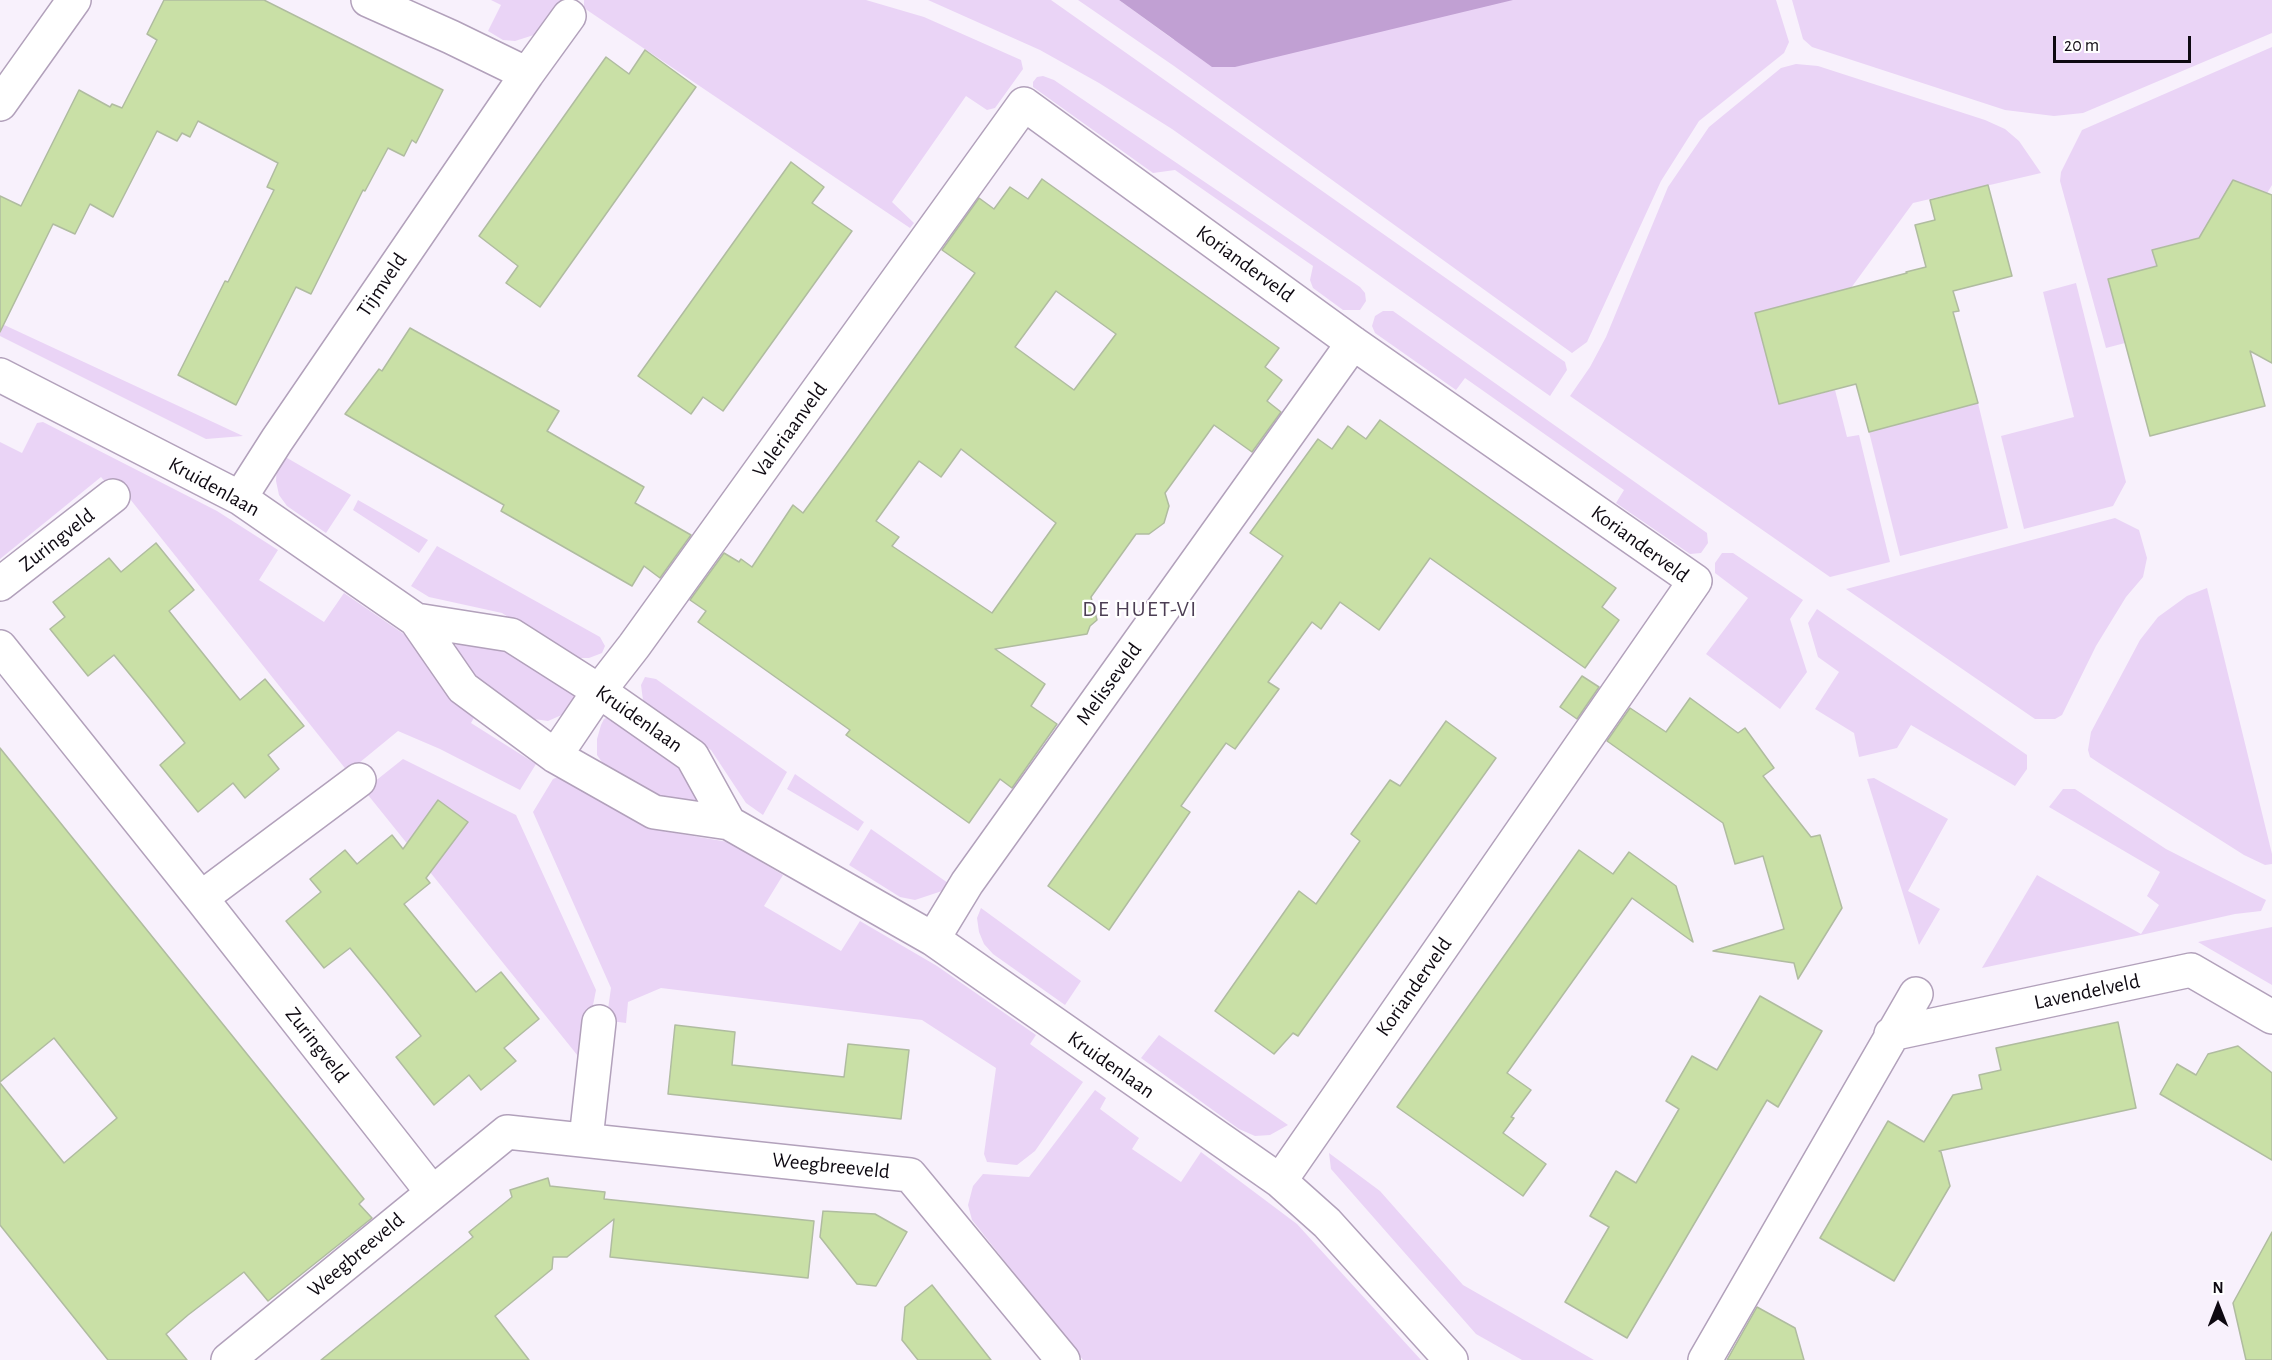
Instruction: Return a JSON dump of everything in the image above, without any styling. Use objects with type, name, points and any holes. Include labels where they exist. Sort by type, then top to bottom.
[{"type":"street","points":[[0,104],[74,0]]},
{"type":"street","points":[[368,0],[527,74]]},
{"type":"street","name":"Tijmveld","points":[[240,498],[277,440],[569,16]]},
{"type":"street","name":"Korianderveld","points":[[1024,104],[1353,343],[1695,581],[1280,1181]]},
{"type":"street","name":"Valeriaanveld","points":[[555,756],[599,691],[634,646],[1024,104]]},
{"type":"street","name":"Melisseveld","points":[[933,939],[967,883],[1353,343]]},
{"type":"street","name":"Kruidenlaan","points":[[0,375],[240,498],[416,620],[463,688],[555,756],[654,812],[729,823],[933,939],[1280,1181],[1327,1223],[1451,1360]]},
{"type":"street","name":"Zuringveld","points":[[0,584],[113,496]]},
{"type":"street","name":"Kruidenlaan","points":[[416,620],[512,635],[599,691],[692,756],[729,823]]},
{"type":"street","name":"Zuringveld","points":[[0,647],[432,1192]]},
{"type":"street","points":[[201,898],[358,780]]},
{"type":"street","name":"Lavendelveld","points":[[1891,1034],[2191,970],[2272,1017]]},
{"type":"street","points":[[1705,1360],[1916,994]]},
{"type":"street","points":[[586,1139],[599,1022]]},
{"type":"street","name":"Weegbreeveld","points":[[228,1360],[507,1132],[910,1175],[1063,1360]]},
{"type":"shaded area","points":[[491,0],[564,0],[540,33],[515,41],[503,40],[488,31],[501,5]]},
{"type":"shaded area","points":[[584,0],[866,0],[924,17],[1021,60],[1023,69],[995,108],[987,110],[966,96],[892,202],[914,223],[910,228],[584,8]]},
{"type":"shaded area","points":[[928,0],[1051,0],[1565,362],[1567,370],[1550,396],[1172,129],[1099,83],[1040,50]]},
{"type":"shaded area","points":[[1078,0],[1119,0],[1174,40],[1511,0],[1776,0],[1789,42],[1784,53],[1699,121],[1661,181],[1587,342],[1572,353],[1174,66]]},
{"type":"shaded area","points":[[1119,0],[1513,0],[1235,67],[1212,67]]},
{"type":"shaded area","points":[[1792,0],[2272,0],[2272,33],[2083,113],[2054,116],[2005,110],[1812,47],[1803,39]]},
{"type":"shaded area","points":[[2272,47],[2272,185],[2263,200],[2234,183],[2233,180],[2188,257],[2170,245],[2152,250],[2157,266],[2108,279],[2125,343],[2106,348],[2060,181],[2061,172],[2082,130]]},
{"type":"shaded area","points":[[1796,64],[1818,66],[1985,120],[2005,129],[2019,141],[2041,173],[1913,203],[1851,288],[1755,314],[1779,404],[1835,390],[1847,437],[1859,435],[1890,562],[1830,577],[1570,396],[1590,367],[1606,337],[1668,187],[1709,127],[1781,68]]},
{"type":"shaded area","points":[[1043,76],[1054,80],[1360,287],[1365,293],[1366,301],[1360,310],[1343,310],[1313,288],[1310,280],[1313,266],[1175,170],[1153,173],[1033,87],[1033,82],[1037,77]]},
{"type":"shaded area","points":[[2076,283],[2126,482],[2113,506],[2024,529],[2001,436],[2074,417],[2043,292]]},
{"type":"shaded area","points":[[1383,311],[1393,311],[1707,533],[1708,543],[1701,553],[1690,554],[1616,503],[1624,490],[1465,378],[1456,390],[1375,333],[1372,326],[1375,316]]},
{"type":"shaded area","points":[[0,323],[243,436],[206,439],[0,336]]},
{"type":"shaded area","points":[[1978,403],[2008,528],[1900,556],[1869,432]]},
{"type":"shaded area","points":[[43,422],[217,511],[278,550],[259,580],[324,622],[344,593],[411,639],[476,714],[471,723],[536,764],[520,790],[440,749],[398,731],[348,772],[130,499],[124,503],[101,477],[0,559],[0,442],[22,453],[37,423]]},
{"type":"shaded area","points":[[282,455],[351,495],[326,533],[287,506],[279,495],[276,481],[277,466]]},
{"type":"shaded area","points":[[358,500],[428,540],[419,553],[353,510]]},
{"type":"shaded area","points":[[2115,518],[2139,530],[2147,558],[2143,577],[2126,597],[2096,646],[2062,715],[2055,719],[2035,719],[1846,589]]},
{"type":"shaded area","points":[[437,546],[600,637],[605,646],[602,653],[589,658],[576,658],[565,654],[502,613],[429,597],[411,586]]},
{"type":"shaded area","points":[[1722,553],[1733,553],[1803,600],[1790,619],[1807,672],[1780,709],[1706,654],[1748,598],[1715,573],[1715,563]]},
{"type":"shaded area","points":[[2207,588],[2272,854],[2272,864],[2265,865],[2244,855],[2090,757],[2088,750],[2091,732],[2140,640],[2158,617],[2187,596]]},
{"type":"shaded area","points":[[1817,609],[2027,755],[2027,769],[2015,786],[1911,725],[1897,748],[1859,757],[1854,733],[1815,709],[1839,672],[1818,657],[1808,623]]},
{"type":"shaded area","points":[[459,640],[508,649],[576,696],[564,714],[548,721],[534,719],[482,686],[456,654],[455,647]]},
{"type":"shaded area","points":[[645,677],[656,679],[787,772],[763,815],[746,803],[711,750],[650,710],[643,700],[641,685]]},
{"type":"shaded area","points":[[608,717],[672,758],[700,795],[697,805],[648,794],[604,765],[597,755],[597,739],[604,719]]},
{"type":"shaded area","points":[[403,759],[516,815],[596,990],[582,1061],[364,790]]},
{"type":"shaded area","points":[[568,773],[658,830],[728,842],[783,875],[764,906],[841,951],[860,921],[937,966],[1036,1035],[1030,1044],[1083,1082],[1035,1151],[1017,1165],[987,1162],[984,1154],[996,1068],[922,1020],[661,988],[628,1002],[626,1023],[611,1021],[608,1009],[611,988],[533,812],[553,779]]},
{"type":"shaded area","points":[[795,774],[864,822],[858,831],[787,789]]},
{"type":"shaded area","points":[[1874,778],[1948,819],[1908,891],[1940,909],[1919,945],[1867,779]]},
{"type":"shaded area","points":[[2063,789],[2075,789],[2166,849],[2266,900],[2261,911],[2235,914],[1982,968],[2037,875],[2141,934],[2159,905],[2147,896],[2160,872],[2049,807]]},
{"type":"shaded area","points":[[871,829],[948,883],[942,891],[915,900],[900,897],[849,865]]},
{"type":"shaded area","points":[[981,908],[1081,981],[1065,1005],[993,954],[984,944],[977,918]]},
{"type":"shaded area","points":[[2272,927],[2272,985],[2198,942]]},
{"type":"shaded area","points":[[1159,1035],[1288,1125],[1270,1135],[1255,1136],[1239,1129],[1141,1058]]},
{"type":"shaded area","points":[[1095,1090],[1106,1098],[1100,1109],[1139,1138],[1132,1149],[1181,1182],[1201,1152],[1297,1224],[1421,1360],[1083,1360],[972,1220],[968,1205],[973,1186],[983,1174],[1029,1177]]},
{"type":"shaded area","points":[[1329,1153],[1380,1191],[1463,1285],[1594,1360],[1522,1360],[1476,1334],[1331,1169]]},
{"type":"building","points":[[164,0],[264,0],[443,90],[416,143],[412,140],[404,156],[388,148],[365,191],[363,190],[311,294],[296,287],[236,405],[178,375],[274,190],[267,187],[278,163],[198,121],[190,137],[182,133],[177,141],[157,131],[113,217],[90,204],[75,234],[53,224],[0,332],[0,196],[21,206],[79,90],[110,107],[112,104],[122,108],[157,40],[147,34]]},
{"type":"building","points":[[645,50],[696,87],[540,307],[506,283],[518,266],[479,236],[606,57],[629,74]]},
{"type":"building","points":[[791,162],[824,187],[812,203],[852,231],[723,411],[703,397],[691,414],[638,376]]},
{"type":"building","points":[[1042,179],[1279,348],[1265,367],[1282,380],[1267,401],[1281,412],[1252,452],[1214,425],[1165,493],[1169,506],[1164,523],[1149,534],[1136,534],[1091,597],[1097,620],[1090,626],[1087,634],[995,649],[1045,684],[1031,706],[1057,724],[1012,788],[1000,779],[969,823],[846,735],[850,730],[698,622],[706,611],[690,600],[724,553],[739,562],[741,559],[752,567],[793,505],[803,513],[846,454],[975,273],[942,250],[979,198],[994,209],[1010,187],[1028,199]],"holes":[[[1056,291],[1116,334],[1074,390],[1015,347]],[[961,449],[1056,523],[992,613],[892,546],[899,537],[876,521],[919,461],[941,477]]]},
{"type":"building","points":[[2233,180],[2272,195],[2272,363],[2250,351],[2265,406],[2150,436],[2108,279],[2157,266],[2152,250],[2199,238]]},
{"type":"building","points":[[1988,185],[2012,276],[1953,291],[1959,311],[1953,312],[1978,403],[1869,432],[1856,384],[1779,404],[1755,313],[1926,267],[1915,225],[1935,220],[1930,200]]},
{"type":"building","points":[[410,328],[559,411],[547,431],[644,487],[635,503],[691,535],[660,578],[644,566],[632,586],[501,511],[504,505],[345,414],[379,369],[382,371]]},
{"type":"building","points":[[1380,420],[1616,588],[1602,607],[1619,620],[1585,668],[1430,558],[1379,630],[1340,602],[1321,629],[1312,622],[1268,682],[1279,689],[1235,749],[1226,743],[1181,806],[1190,812],[1109,930],[1048,886],[1283,556],[1250,533],[1318,439],[1332,449],[1348,426],[1366,439]]},
{"type":"building","points":[[156,543],[194,590],[169,611],[240,700],[265,679],[304,726],[268,755],[279,769],[245,798],[233,783],[198,812],[160,765],[185,743],[150,699],[114,655],[88,676],[50,629],[65,617],[53,602],[109,558],[121,572]]},
{"type":"building","points":[[1582,676],[1599,687],[1577,719],[1560,707]]},
{"type":"building","points":[[1690,698],[1738,733],[1745,728],[1774,768],[1763,776],[1811,837],[1820,835],[1842,908],[1798,979],[1794,963],[1713,951],[1784,929],[1763,856],[1735,864],[1723,823],[1607,741],[1630,708],[1666,732]]},
{"type":"building","points":[[1446,721],[1496,758],[1298,1036],[1293,1033],[1274,1054],[1215,1011],[1299,891],[1316,904],[1360,841],[1351,834],[1390,780],[1400,786]]},
{"type":"building","points":[[0,748],[364,1199],[359,1204],[372,1218],[268,1301],[244,1272],[166,1334],[187,1360],[108,1360],[0,1225],[0,1083],[64,1163],[117,1118],[54,1038],[0,1082]]},
{"type":"building","points":[[438,800],[468,822],[426,878],[430,883],[404,904],[476,992],[501,972],[539,1019],[504,1048],[516,1061],[481,1090],[469,1075],[434,1105],[396,1057],[421,1036],[386,992],[350,948],[324,968],[286,921],[321,892],[310,879],[345,850],[357,864],[392,835],[403,849]]},
{"type":"building","points":[[1579,850],[1613,874],[1629,852],[1676,886],[1693,942],[1632,898],[1507,1073],[1531,1090],[1511,1117],[1514,1118],[1503,1133],[1546,1164],[1523,1196],[1397,1107]]},
{"type":"building","points":[[1760,996],[1822,1031],[1778,1107],[1767,1100],[1627,1338],[1565,1302],[1609,1227],[1590,1216],[1616,1171],[1636,1183],[1679,1109],[1666,1101],[1692,1056],[1717,1070]]},
{"type":"building","points":[[2118,1022],[2136,1108],[1939,1151],[1950,1186],[1894,1281],[1820,1238],[1888,1121],[1924,1142],[1953,1095],[1982,1089],[1979,1075],[2001,1070],[1996,1048]]},
{"type":"building","points":[[675,1025],[735,1032],[732,1065],[844,1077],[848,1044],[909,1050],[901,1119],[668,1094]]},
{"type":"building","points":[[2238,1046],[2272,1073],[2272,1160],[2160,1094],[2177,1064],[2196,1075],[2208,1054]]},
{"type":"building","points":[[548,1178],[550,1186],[605,1192],[604,1199],[814,1221],[808,1278],[610,1257],[614,1219],[567,1257],[553,1257],[552,1269],[495,1316],[529,1360],[321,1360],[473,1237],[469,1232],[512,1197],[510,1190]]},
{"type":"building","points":[[823,1211],[875,1214],[907,1232],[876,1286],[857,1284],[820,1237]]},
{"type":"building","points":[[2272,1232],[2272,1360],[2246,1360],[2233,1303]]},
{"type":"building","points":[[932,1285],[991,1360],[918,1360],[902,1340],[905,1307]]},
{"type":"building","points":[[1757,1307],[1795,1328],[1804,1360],[1727,1360]]},
{"type":"district","name":"DE HUET-VI","points":[[1140,609]]}]
